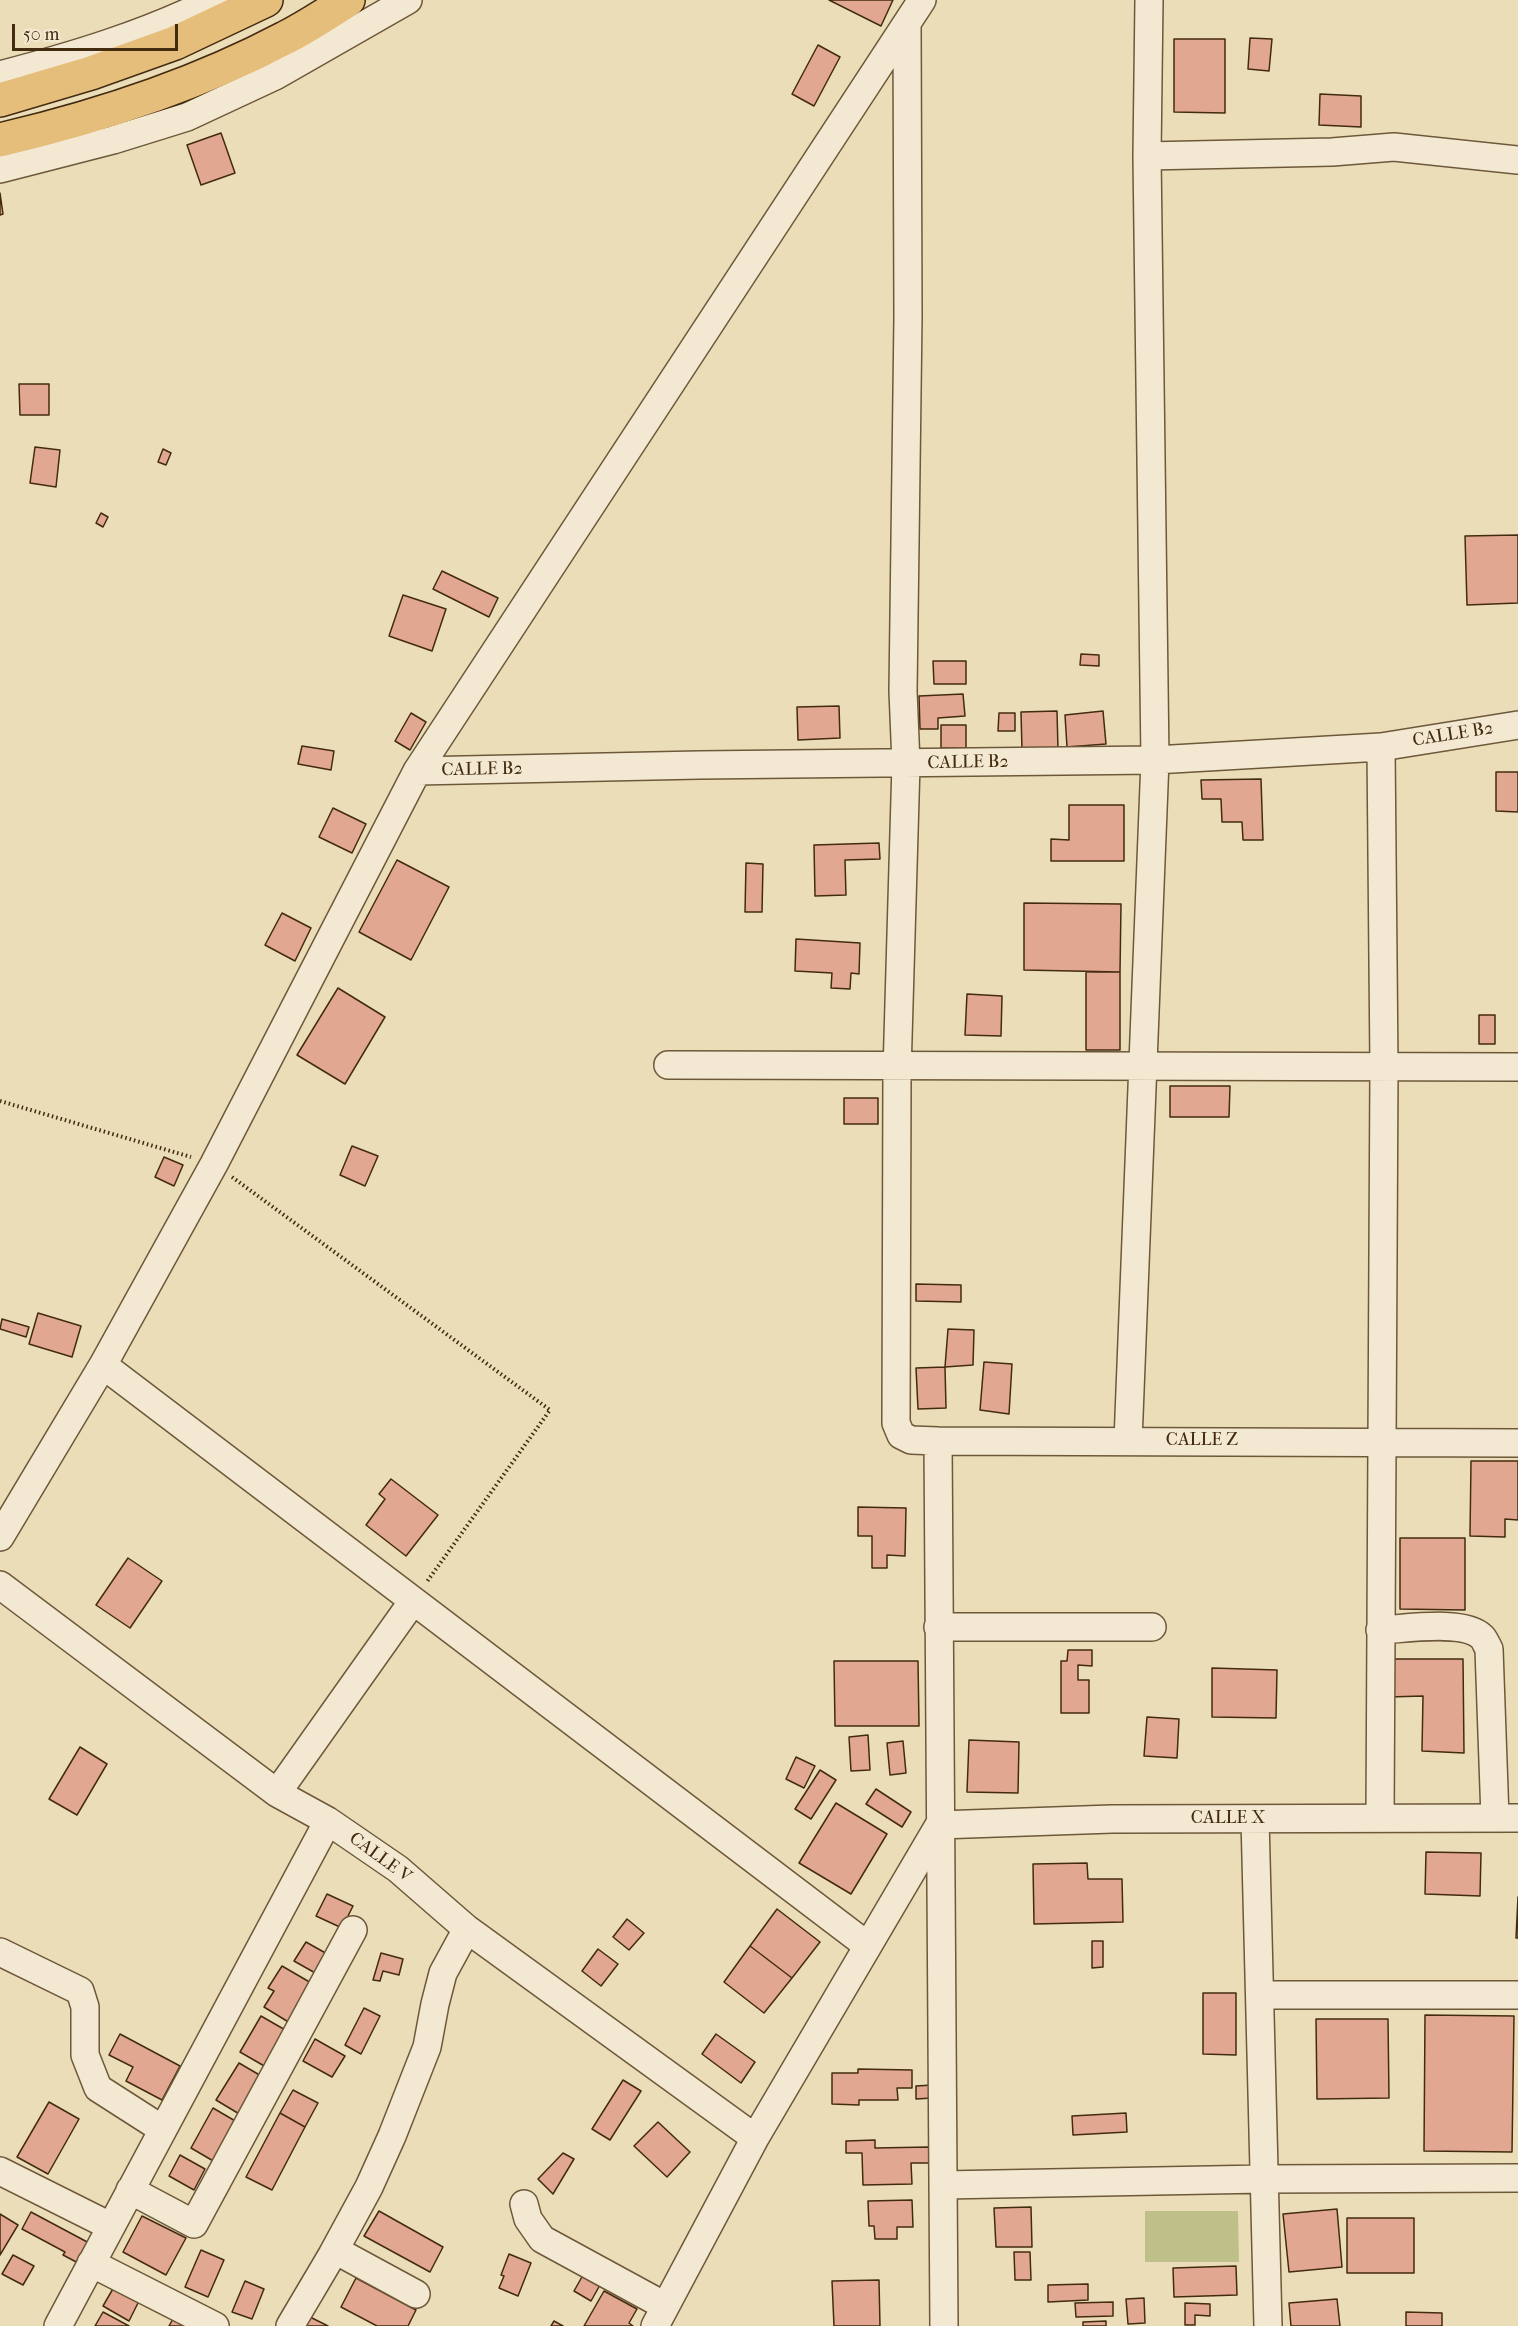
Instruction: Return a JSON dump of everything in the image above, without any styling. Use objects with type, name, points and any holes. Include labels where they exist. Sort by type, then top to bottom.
[{"type":"highway","points":[[0,100],[91,73],[175,43],[266,0]]},
{"type":"highway","points":[[0,140],[99,114],[190,81],[286,38],[348,0]]},
{"type":"street","points":[[0,75],[84,53],[195,10],[214,0]]},
{"type":"street","points":[[0,169],[113,140],[187,117],[275,76],[408,0]]},
{"type":"street","points":[[0,1537],[103,1365],[214,1164],[417,771],[922,0]]},
{"type":"street","points":[[1128,1441],[1155,760],[1147,156],[1149,0]]},
{"type":"street","points":[[897,1066],[906,764],[903,691],[908,317],[907,23]]},
{"type":"street","points":[[1147,156],[1332,152],[1394,147],[1518,160]]},
{"type":"street","name":"CALLE B2","points":[[417,771],[1155,760],[1381,747],[1518,725]]},
{"type":"street","points":[[1380,1818],[1384,1067],[1381,747]]},
{"type":"street","points":[[668,1065],[1518,1067]]},
{"type":"street","name":"CALLE Z","points":[[897,1066],[896,1423],[900,1435],[911,1440],[938,1441],[1518,1443]]},
{"type":"street","points":[[103,1365],[868,1946]]},
{"type":"street","points":[[938,1441],[944,2326]]},
{"type":"street","name":"CALLE V","points":[[0,1585],[277,1793],[328,1821],[398,1869],[467,1929],[755,2138]]},
{"type":"street","points":[[277,1793],[413,1601]]},
{"type":"street","points":[[938,1628],[1152,1627]]},
{"type":"street","points":[[1380,1630],[1448,1627],[1469,1630],[1482,1637],[1489,1649],[1506,1818]]},
{"type":"street","name":"CALLE X","points":[[939,1825],[1112,1819],[1506,1818]]},
{"type":"street","points":[[1255,1819],[1268,2326]]},
{"type":"street","points":[[58,2326],[328,1821]]},
{"type":"street","points":[[524,2204],[528,2219],[542,2239],[660,2316],[755,2138],[939,1825]]},
{"type":"street","points":[[290,2326],[369,2187],[392,2136],[427,2047],[443,1973],[467,1929]]},
{"type":"street","points":[[130,2190],[194,2224],[353,1930]]},
{"type":"street","points":[[0,1952],[80,1991],[85,2007],[85,2055],[98,2088],[162,2129]]},
{"type":"street","points":[[1260,1995],[1518,1995]]},
{"type":"street","points":[[0,2171],[110,2226]]},
{"type":"street","points":[[943,2185],[1263,2179],[1518,2178]]},
{"type":"street","points":[[335,2250],[416,2295]]},
{"type":"street","points":[[91,2263],[215,2326]]},
{"type":"path","points":[[0,1101],[214,1164],[550,1410],[413,1601]]},
{"type":"green space","points":[[1145,2211],[1238,2211],[1239,2262],[1145,2262]]},
{"type":"building","points":[[829,0],[893,0],[881,26]]},
{"type":"building","points":[[1250,38],[1272,39],[1269,71],[1248,69]]},
{"type":"building","points":[[1174,39],[1225,39],[1225,113],[1174,112]]},
{"type":"building","points":[[818,45],[840,57],[814,106],[792,94]]},
{"type":"building","points":[[1320,94],[1361,96],[1361,127],[1319,125]]},
{"type":"building","points":[[221,133],[235,173],[201,185],[187,145]]},
{"type":"building","points":[[0,193],[3,214],[0,215]]},
{"type":"building","points":[[19,384],[49,384],[49,415],[20,415]]},
{"type":"building","points":[[35,447],[60,450],[56,487],[30,483]]},
{"type":"building","points":[[163,449],[171,453],[166,465],[158,462]]},
{"type":"building","points":[[101,513],[108,517],[103,527],[96,523]]},
{"type":"building","points":[[1518,535],[1518,603],[1467,605],[1465,536]]},
{"type":"building","points":[[442,571],[498,598],[489,617],[433,589]]},
{"type":"building","points":[[403,595],[446,609],[432,651],[389,636]]},
{"type":"building","points":[[1081,654],[1099,655],[1099,666],[1080,665]]},
{"type":"building","points":[[933,661],[966,661],[966,684],[934,684]]},
{"type":"building","points":[[963,694],[965,716],[938,718],[938,729],[920,729],[919,696]]},
{"type":"building","points":[[839,706],[840,738],[798,740],[797,707]]},
{"type":"building","points":[[1057,711],[1058,749],[1022,750],[1021,712]]},
{"type":"building","points":[[1103,711],[1106,744],[1067,747],[1065,715]]},
{"type":"building","points":[[411,713],[426,722],[410,750],[395,741]]},
{"type":"building","points":[[999,713],[1015,713],[1015,731],[998,731]]},
{"type":"building","points":[[941,725],[966,725],[966,748],[941,748]]},
{"type":"building","points":[[302,746],[334,751],[331,770],[298,764]]},
{"type":"building","points":[[1496,772],[1518,772],[1518,812],[1496,811]]},
{"type":"building","points":[[1261,779],[1263,840],[1243,840],[1242,822],[1222,822],[1221,799],[1202,799],[1201,780]]},
{"type":"building","points":[[1069,805],[1124,805],[1124,861],[1051,861],[1051,839],[1069,840]]},
{"type":"building","points":[[333,808],[366,824],[352,853],[319,837]]},
{"type":"building","points":[[879,843],[880,859],[845,860],[846,895],[815,896],[814,845]]},
{"type":"building","points":[[397,860],[449,887],[411,960],[359,932]]},
{"type":"building","points":[[746,863],[763,864],[762,912],[745,912]]},
{"type":"building","points":[[1024,903],[1121,904],[1120,972],[1024,970]]},
{"type":"building","points":[[282,913],[311,928],[295,961],[265,945]]},
{"type":"building","points":[[796,939],[860,943],[859,974],[851,973],[850,989],[831,988],[832,973],[795,971]]},
{"type":"building","points":[[1086,972],[1120,972],[1120,1050],[1086,1050]]},
{"type":"building","points":[[338,988],[385,1017],[345,1084],[297,1055]]},
{"type":"building","points":[[967,994],[1002,996],[1001,1036],[965,1035]]},
{"type":"building","points":[[1479,1015],[1495,1015],[1495,1044],[1479,1044]]},
{"type":"building","points":[[1170,1086],[1230,1086],[1229,1117],[1170,1117]]},
{"type":"building","points":[[844,1098],[878,1098],[878,1124],[844,1124]]},
{"type":"building","points":[[352,1146],[378,1156],[365,1186],[340,1175]]},
{"type":"building","points":[[164,1157],[183,1165],[174,1186],[155,1177]]},
{"type":"building","points":[[916,1284],[961,1285],[961,1302],[916,1301]]},
{"type":"building","points":[[38,1313],[81,1326],[72,1357],[29,1344]]},
{"type":"building","points":[[2,1319],[29,1327],[26,1337],[0,1329]]},
{"type":"building","points":[[948,1329],[974,1330],[973,1365],[945,1367]]},
{"type":"building","points":[[984,1362],[1012,1364],[1009,1414],[980,1410]]},
{"type":"building","points":[[945,1367],[946,1408],[918,1409],[916,1368]]},
{"type":"building","points":[[1471,1461],[1518,1461],[1518,1520],[1505,1519],[1505,1537],[1470,1536]]},
{"type":"building","points":[[391,1479],[438,1515],[406,1556],[366,1525],[385,1499],[379,1494]]},
{"type":"building","points":[[858,1507],[906,1508],[905,1556],[887,1555],[887,1568],[872,1568],[872,1536],[858,1536]]},
{"type":"building","points":[[1400,1538],[1465,1538],[1465,1610],[1400,1609]]},
{"type":"building","points":[[128,1558],[162,1581],[130,1628],[96,1605]]},
{"type":"building","points":[[1068,1650],[1092,1650],[1092,1666],[1078,1665],[1078,1680],[1089,1680],[1089,1713],[1061,1713],[1061,1661],[1067,1661]]},
{"type":"building","points":[[1389,1659],[1463,1659],[1464,1753],[1422,1751],[1423,1696],[1388,1697]]},
{"type":"building","points":[[834,1661],[918,1661],[919,1726],[835,1726]]},
{"type":"building","points":[[1212,1668],[1277,1670],[1276,1718],[1212,1717]]},
{"type":"building","points":[[1147,1717],[1179,1719],[1177,1758],[1144,1756]]},
{"type":"building","points":[[868,1735],[870,1770],[851,1771],[849,1737]]},
{"type":"building","points":[[969,1740],[1019,1742],[1018,1793],[967,1792]]},
{"type":"building","points":[[903,1741],[906,1773],[890,1775],[887,1743]]},
{"type":"building","points":[[80,1747],[107,1764],[77,1815],[49,1799]]},
{"type":"building","points":[[796,1757],[815,1766],[804,1788],[786,1779]]},
{"type":"building","points":[[820,1770],[836,1780],[811,1819],[795,1809]]},
{"type":"building","points":[[876,1789],[911,1812],[902,1827],[866,1804]]},
{"type":"building","points":[[836,1803],[887,1834],[851,1894],[799,1863]]},
{"type":"building","points":[[1426,1852],[1481,1853],[1480,1896],[1425,1894]]},
{"type":"building","points":[[1087,1863],[1088,1879],[1122,1879],[1123,1922],[1034,1924],[1033,1864]]},
{"type":"building","points":[[327,1894],[353,1906],[342,1928],[316,1916]]},
{"type":"building","points":[[1518,1897],[1518,1938],[1516,1938]]},
{"type":"building","points":[[777,1909],[820,1942],[792,1978],[750,1946]]},
{"type":"building","points":[[627,1919],[644,1933],[629,1950],[613,1937]]},
{"type":"building","points":[[1092,1941],[1103,1941],[1103,1967],[1092,1968]]},
{"type":"building","points":[[306,1942],[329,1955],[317,1974],[294,1961]]},
{"type":"building","points":[[750,1946],[792,1978],[764,2013],[724,1982]]},
{"type":"building","points":[[598,1949],[618,1964],[601,1986],[582,1971]]},
{"type":"building","points":[[381,1953],[403,1959],[399,1975],[383,1971],[380,1981],[373,1980]]},
{"type":"building","points":[[282,1966],[313,1984],[290,2023],[264,2007],[274,1991],[268,1988]]},
{"type":"building","points":[[1203,1993],[1236,1993],[1236,2055],[1203,2054]]},
{"type":"building","points":[[364,2008],[380,2016],[361,2054],[345,2045]]},
{"type":"building","points":[[1425,2015],[1514,2016],[1512,2152],[1424,2151]]},
{"type":"building","points":[[261,2016],[287,2031],[266,2067],[240,2052]]},
{"type":"building","points":[[1316,2019],[1388,2019],[1389,2098],[1317,2099]]},
{"type":"building","points":[[120,2034],[180,2066],[162,2100],[126,2081],[133,2067],[109,2055]]},
{"type":"building","points":[[716,2034],[755,2062],[741,2083],[702,2054]]},
{"type":"building","points":[[315,2039],[345,2056],[332,2077],[303,2061]]},
{"type":"building","points":[[239,2063],[263,2077],[241,2115],[216,2100]]},
{"type":"building","points":[[858,2069],[912,2070],[912,2088],[897,2088],[898,2100],[859,2100],[859,2105],[832,2104],[832,2073],[858,2073]]},
{"type":"building","points":[[623,2080],[641,2091],[610,2140],[592,2129]]},
{"type":"building","points":[[932,2085],[932,2098],[916,2099],[916,2086]]},
{"type":"building","points":[[293,2090],[318,2103],[305,2127],[280,2113]]},
{"type":"building","points":[[49,2102],[79,2119],[48,2174],[17,2157]]},
{"type":"building","points":[[213,2108],[237,2122],[215,2162],[191,2148]]},
{"type":"building","points":[[280,2113],[305,2127],[272,2190],[246,2177]]},
{"type":"building","points":[[1126,2113],[1127,2132],[1073,2135],[1072,2116]]},
{"type":"building","points":[[658,2122],[690,2152],[667,2177],[634,2146]]},
{"type":"building","points":[[875,2140],[875,2148],[929,2147],[930,2163],[911,2163],[912,2184],[863,2185],[862,2153],[846,2153],[846,2141]]},
{"type":"building","points":[[563,2153],[574,2159],[553,2194],[538,2179]]},
{"type":"building","points":[[180,2155],[205,2169],[194,2190],[169,2176]]},
{"type":"building","points":[[912,2200],[913,2227],[897,2227],[897,2239],[875,2239],[874,2226],[869,2226],[868,2201]]},
{"type":"building","points":[[1031,2207],[1032,2247],[996,2247],[994,2208]]},
{"type":"building","points":[[1337,2209],[1342,2267],[1289,2272],[1283,2214]]},
{"type":"building","points":[[379,2211],[443,2247],[430,2272],[364,2236]]},
{"type":"building","points":[[31,2212],[91,2244],[80,2264],[63,2255],[65,2252],[22,2229]]},
{"type":"building","points":[[0,2214],[18,2225],[0,2255]]},
{"type":"building","points":[[142,2216],[186,2238],[166,2275],[123,2252]]},
{"type":"building","points":[[1347,2218],[1414,2218],[1414,2273],[1347,2273]]},
{"type":"building","points":[[201,2250],[224,2260],[208,2297],[185,2287]]},
{"type":"building","points":[[1014,2252],[1030,2252],[1031,2280],[1015,2280]]},
{"type":"building","points":[[509,2254],[531,2263],[518,2296],[499,2288]]},
{"type":"building","points":[[13,2255],[34,2266],[23,2285],[2,2274]]},
{"type":"building","points":[[1236,2266],[1237,2295],[1174,2297],[1173,2268]]},
{"type":"building","points":[[583,2275],[600,2285],[591,2301],[574,2291]]},
{"type":"building","points":[[356,2278],[416,2310],[408,2326],[377,2326],[341,2307]]},
{"type":"building","points":[[879,2280],[880,2326],[834,2326],[832,2281]]},
{"type":"building","points":[[245,2281],[264,2289],[252,2319],[232,2312]]},
{"type":"building","points":[[1088,2284],[1088,2300],[1048,2302],[1048,2285]]},
{"type":"building","points":[[114,2287],[139,2301],[129,2321],[103,2306]]},
{"type":"building","points":[[604,2291],[637,2309],[629,2323],[633,2326],[584,2326]]},
{"type":"building","points":[[1144,2298],[1145,2323],[1128,2324],[1126,2299]]},
{"type":"building","points":[[1337,2299],[1340,2326],[1291,2326],[1289,2303]]},
{"type":"building","points":[[1113,2302],[1113,2316],[1076,2317],[1075,2303]]},
{"type":"building","points":[[1185,2303],[1210,2304],[1210,2316],[1195,2315],[1195,2325],[1185,2325]]},
{"type":"building","points":[[103,2312],[129,2326],[95,2326]]},
{"type":"building","points":[[1406,2312],[1442,2313],[1442,2326],[1406,2326]]},
{"type":"building","points":[[174,2317],[192,2326],[169,2326]]},
{"type":"building","points":[[310,2317],[328,2326],[306,2326]]},
{"type":"building","points":[[554,2321],[563,2326],[551,2326]]},
{"type":"building","points":[[1106,2321],[1106,2326],[1083,2326],[1083,2322]]}]
